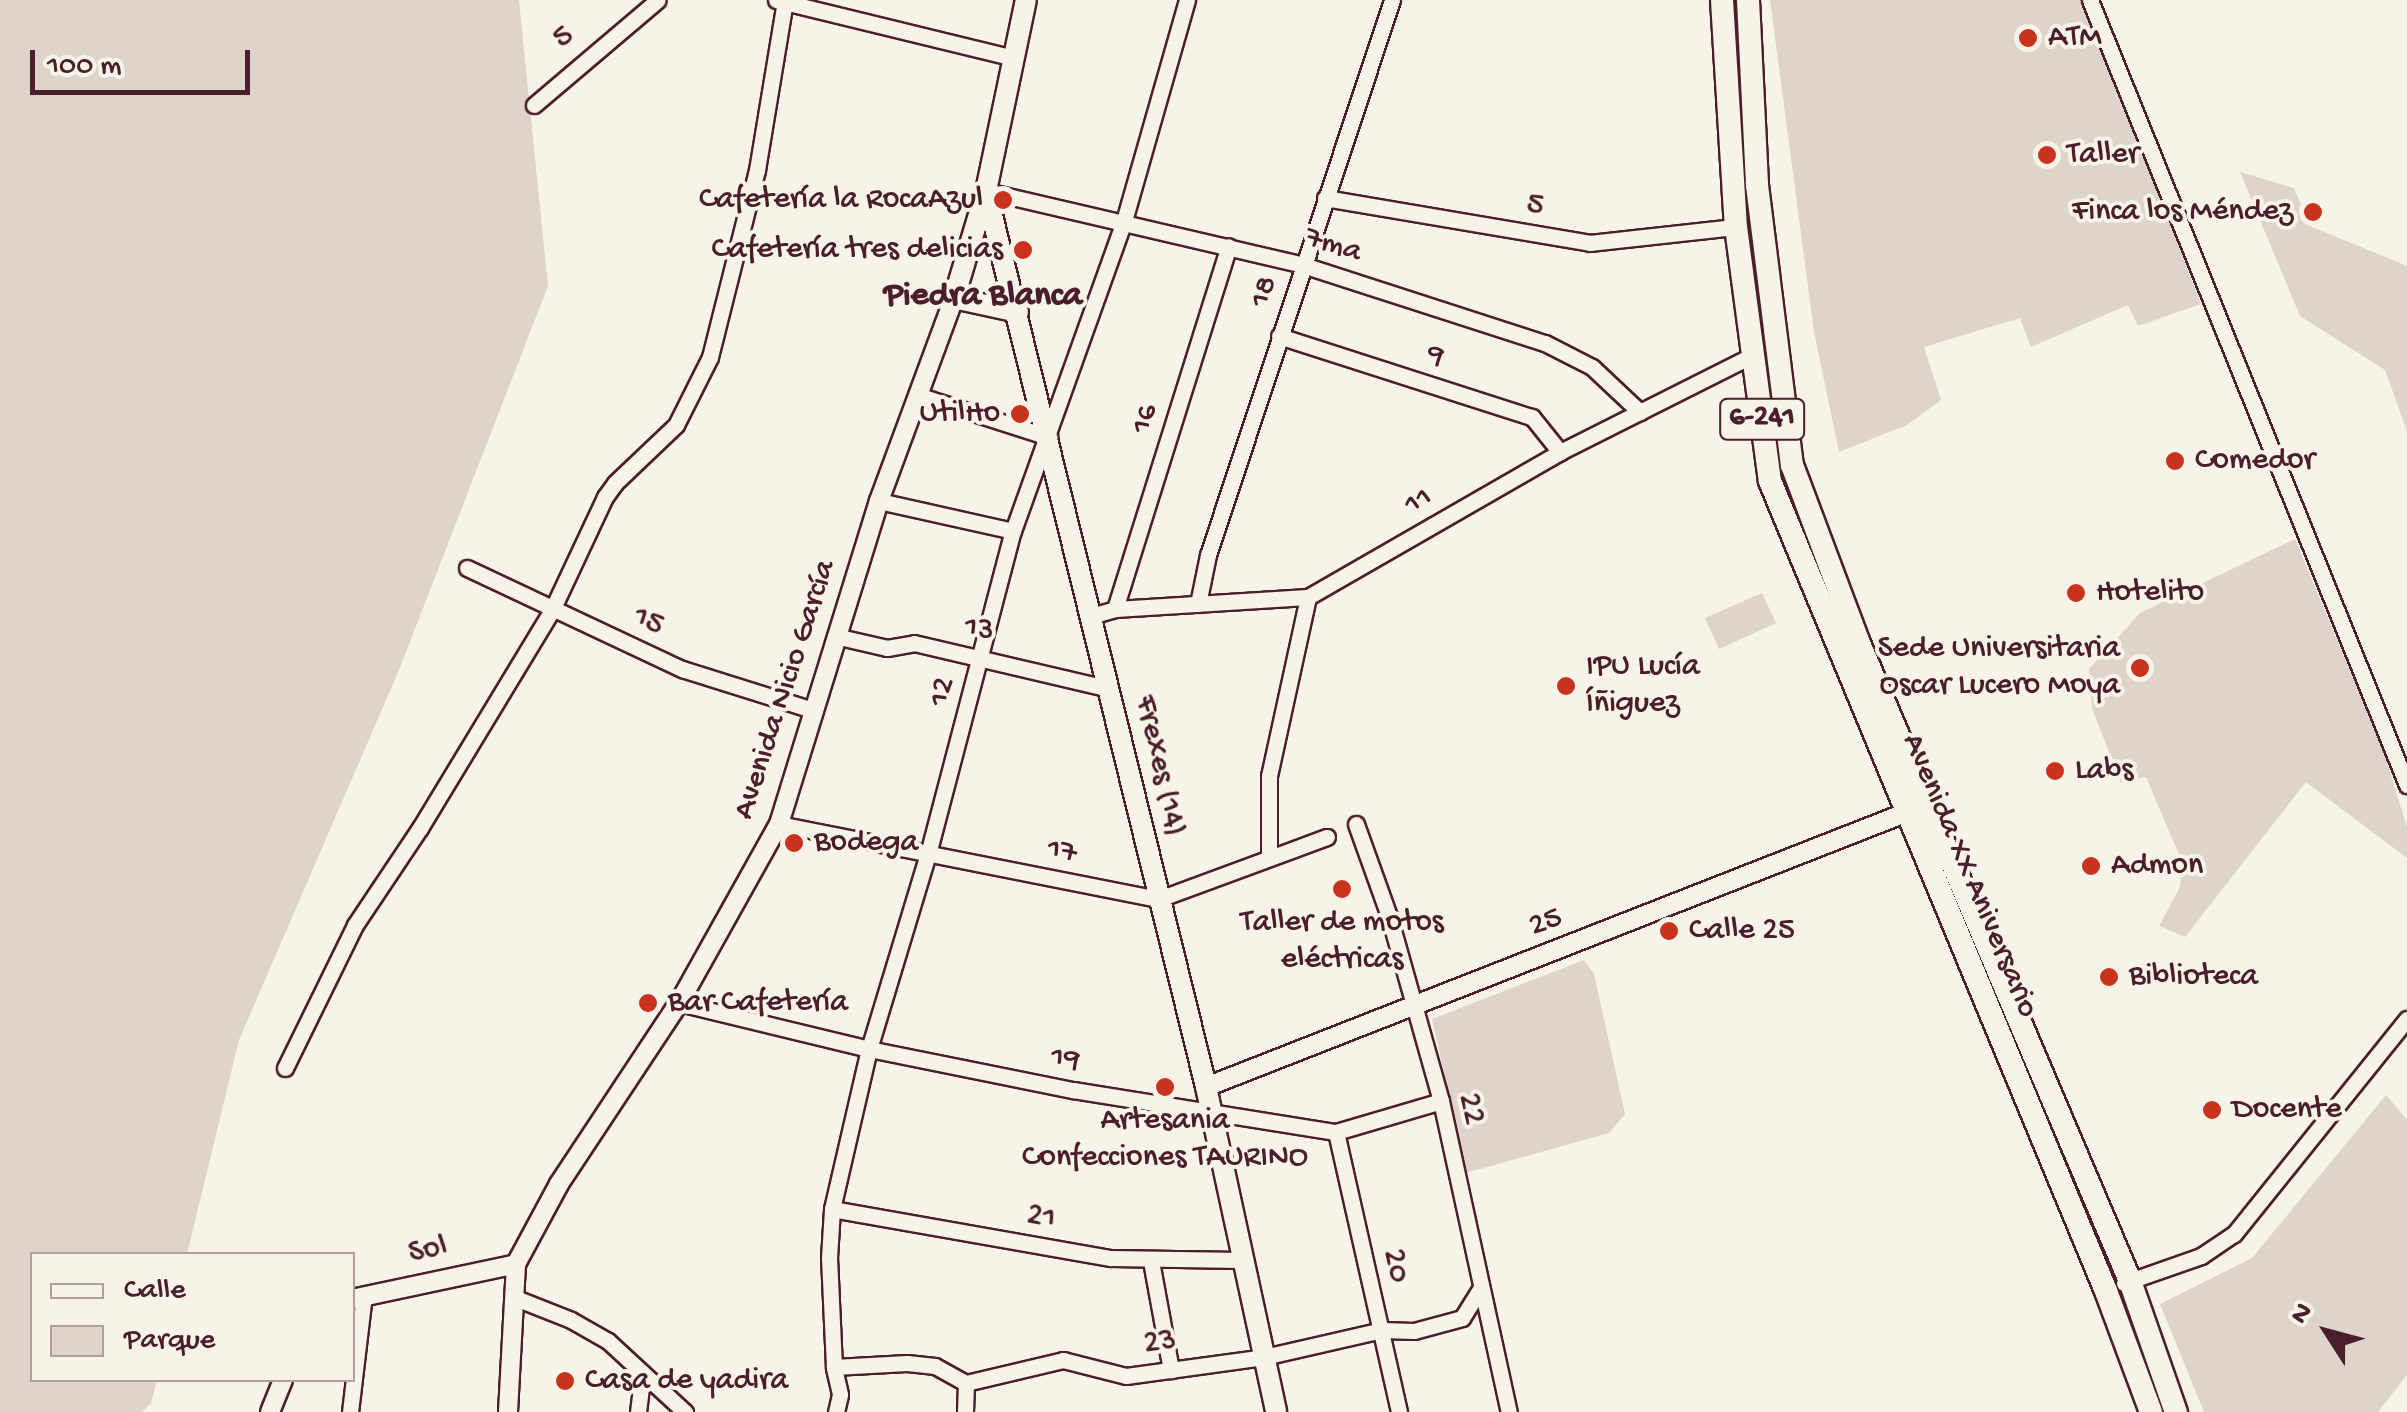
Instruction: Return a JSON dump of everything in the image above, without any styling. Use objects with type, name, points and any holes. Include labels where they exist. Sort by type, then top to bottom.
[{"type":"main road","name":"Avenida Nicio García","points":[[954,298],[986,191],[1026,0]]},
{"type":"main road","name":"Avenida XX Aniversario","points":[[1748,0],[1758,185],[1792,464],[1918,808],[2151,1412]]},
{"type":"main road","name":"Avenida XX Aniversario","points":[[1723,1],[1736,227],[1770,482],[2130,1281],[2176,1412]]},
{"type":"main road","name":"Frexes (14)","points":[[986,191],[1206,1086],[1276,1412]]},
{"type":"main road","points":[[954,298],[1018,312]]},
{"type":"street","name":"5","points":[[552,82],[658,0]]},
{"type":"street","points":[[534,105],[658,0]]},
{"type":"street","points":[[285,1068],[377,886],[420,828],[553,608],[605,498],[614,483],[676,425],[710,357],[757,170],[782,0],[1014,58]]},
{"type":"street","name":"12","points":[[836,1412],[840,1394],[834,1367],[829,1258],[832,1210],[870,1049],[928,854],[1033,464],[1049,438],[1124,221],[1187,0]]},
{"type":"street","name":"18","points":[[1198,604],[1208,555],[1392,0]]},
{"type":"street","points":[[2090,0],[2407,785]]},
{"type":"street","name":"7ma","points":[[986,191],[1303,264],[1544,342],[1592,367],[1640,412]]},
{"type":"street","name":"5","points":[[1325,198],[1590,243],[1736,227]]},
{"type":"street","name":"16","points":[[1114,609],[1230,246]]},
{"type":"street","name":"Avenida Nicio García","points":[[508,1412],[516,1264],[559,1184],[679,1003],[778,824],[879,501],[954,298]]},
{"type":"street","name":"9","points":[[1279,336],[1532,418],[1560,452]]},
{"type":"street","name":"11","points":[[1091,616],[1114,609],[1308,597],[1560,452],[1752,355]]},
{"type":"street","points":[[917,396],[1049,438]]},
{"type":"street","points":[[879,501],[1013,531]]},
{"type":"street","name":"15","points":[[467,568],[682,668],[813,710]]},
{"type":"street","points":[[1269,857],[1269,776],[1308,597]]},
{"type":"street","name":"13","points":[[834,636],[887,648],[914,643],[1110,689]]},
{"type":"street","name":"25","points":[[1206,1086],[1415,1008],[1918,808]]},
{"type":"street","name":"17","points":[[778,824],[1160,899]]},
{"type":"street","name":"22","points":[[1356,824],[1441,1101],[1509,1412]]},
{"type":"street","points":[[1160,899],[1327,836]]},
{"type":"street","name":"19","points":[[679,1003],[870,1049],[1212,1114],[1336,1132],[1441,1101]]},
{"type":"street","points":[[2106,1291],[2200,1256],[2234,1234],[2407,1019]]},
{"type":"street","name":"20","points":[[1336,1132],[1399,1412]]},
{"type":"street","name":"21","points":[[832,1210],[1151,1261],[1242,1260]]},
{"type":"street","points":[[1151,1261],[1172,1370]]},
{"type":"street","name":"Sol","points":[[358,1297],[516,1264]]},
{"type":"street","name":"23","points":[[966,1383],[1063,1360],[1126,1376],[1264,1357],[1382,1330],[1414,1332],[1462,1318],[1481,1287]]},
{"type":"street","points":[[514,1296],[608,1342],[685,1412]]},
{"type":"street","points":[[355,1340],[358,1297]]},
{"type":"street","points":[[834,1367],[921,1364],[950,1371],[966,1383],[965,1412]]},
{"type":"street","points":[[638,1412],[643,1374]]},
{"type":"street","points":[[270,1412],[282,1382]]},
{"type":"street","points":[[350,1412],[352,1382]]},
{"type":"green space","points":[[0,0],[519,0],[548,286],[399,670],[239,1040],[187,1252],[30,1252],[30,1382],[156,1382],[151,1403],[142,1412],[0,1412]]},
{"type":"green space","points":[[1770,0],[2084,0],[2201,304],[2138,326],[2128,305],[2031,347],[2020,318],[1924,347],[1941,400],[1907,425],[1839,452],[1814,332]]},
{"type":"green space","points":[[2240,172],[2294,188],[2310,226],[2407,266],[2407,431],[2385,370],[2300,316]]},
{"type":"green space","points":[[2295,539],[2383,750],[2407,827],[2407,858],[2306,782],[2185,937],[2159,926],[2180,887],[2182,862],[2146,777],[2121,783],[2092,708],[2089,669],[2140,613]]},
{"type":"green space","points":[[1762,593],[1776,623],[1719,649],[1705,618]]},
{"type":"green space","points":[[1584,960],[1594,974],[1625,1114],[1609,1133],[1466,1173],[1432,1019]]},
{"type":"green space","points":[[2386,1095],[2407,1120],[2407,1375],[2378,1412],[2204,1412],[2160,1304],[2252,1258]]},
{"type":"place","name":"ATM","points":[[2028,38]]},
{"type":"place","name":"Taller","points":[[2047,155]]},
{"type":"place","name":"Cafetería la RocaAzul","points":[[1003,200]]},
{"type":"place","name":"Finca los Méndez","points":[[2313,212]]},
{"type":"place","name":"Cafetería tres delicias","points":[[1023,250]]},
{"type":"place","name":"UtilHo","points":[[1020,414]]},
{"type":"place","name":"Comedor","points":[[2175,461]]},
{"type":"place","name":"Hotelito","points":[[2076,593]]},
{"type":"place","name":"Sede Universitaria Oscar Lucero Moya","points":[[2140,668]]},
{"type":"place","name":"IPU Lucía Íñiguez","points":[[1566,686]]},
{"type":"place","name":"Labs","points":[[2055,771]]},
{"type":"place","name":"Bodega","points":[[794,843]]},
{"type":"place","name":"Admon","points":[[2091,866]]},
{"type":"place","name":"Taller de motos eléctricas","points":[[1342,889]]},
{"type":"place","name":"Calle 25","points":[[1669,931]]},
{"type":"place","name":"Biblioteca","points":[[2109,977]]},
{"type":"place","name":"Bar Cafetería","points":[[648,1003]]},
{"type":"place","name":"Artesania Confecciones TAURINO","points":[[1165,1087]]},
{"type":"place","name":"Docente","points":[[2212,1110]]},
{"type":"place","name":"Casa de yadira","points":[[565,1381]]},
{"type":"district","name":"Piedra Blanca","points":[[983,297]]}]
